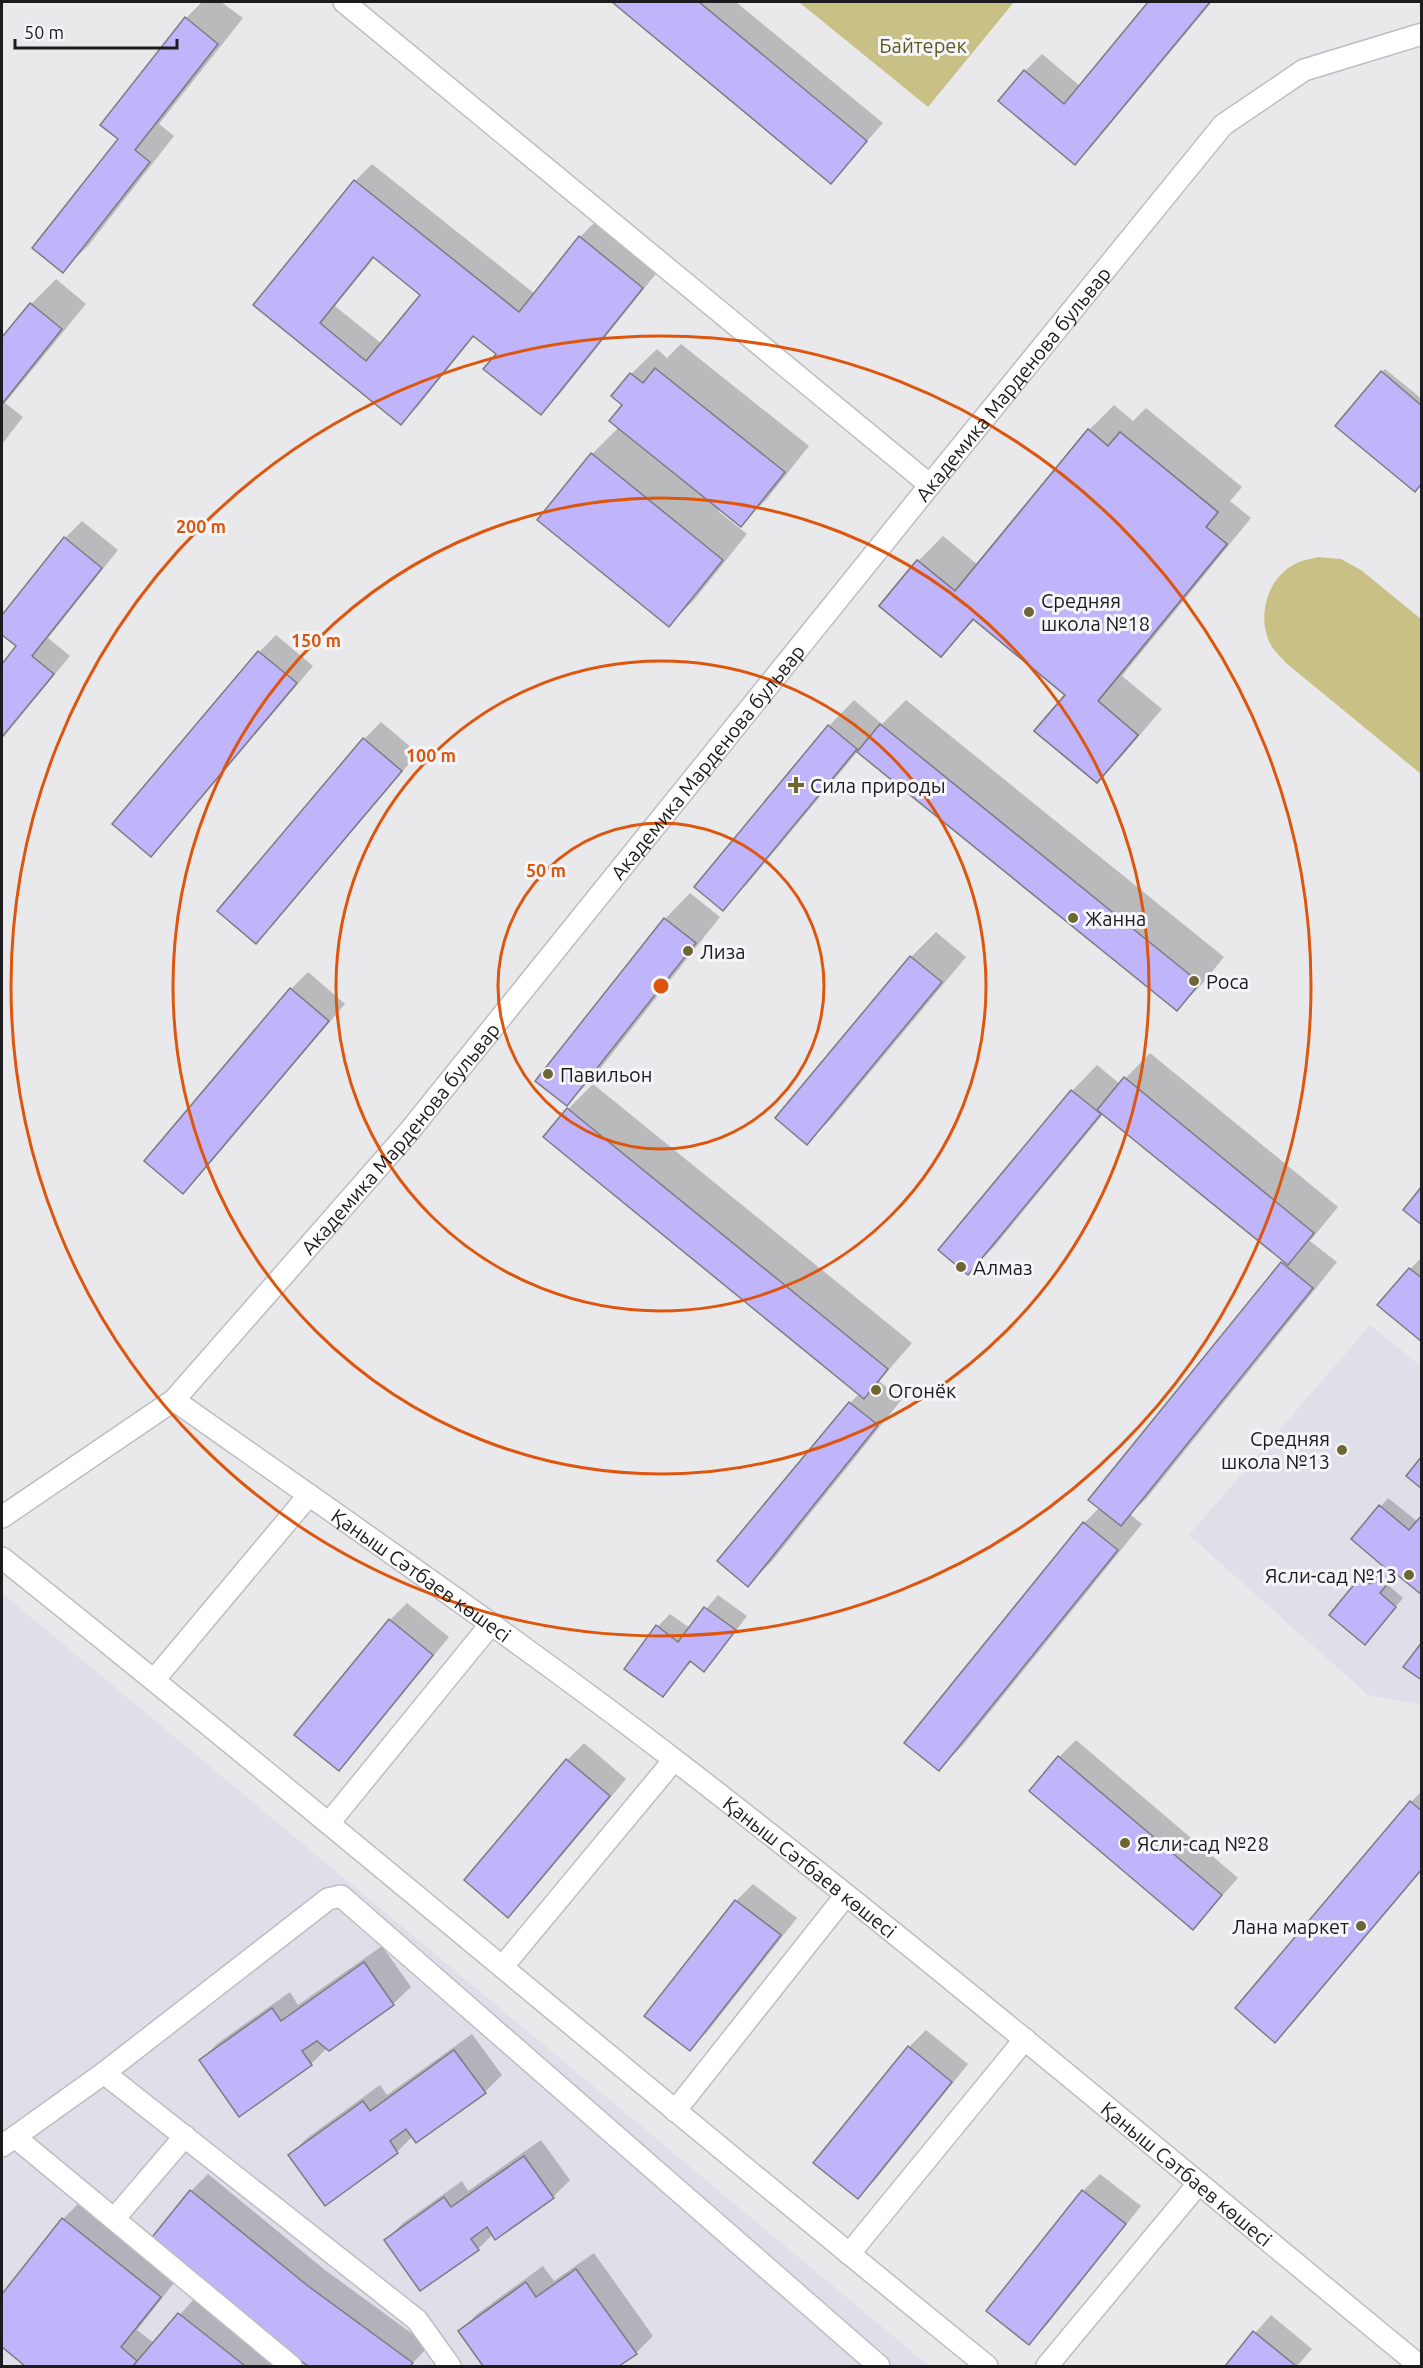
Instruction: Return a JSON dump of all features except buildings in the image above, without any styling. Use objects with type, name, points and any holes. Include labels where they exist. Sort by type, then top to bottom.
[{"type":"street","points":[[344,2],[930,484]]},
{"type":"street","name":"Академика Марденова бульвар","points":[[2,1517],[174,1400],[407,1134],[930,484],[1223,125],[1304,70],[1422,34]]},
{"type":"street","name":"Қаныш Сәтбаев көшесі","points":[[174,1400],[491,1624],[674,1760],[1025,2039],[1420,2367]]},
{"type":"street","points":[[154,1680],[309,1495]]},
{"type":"street","points":[[2,1557],[503,1966],[675,2111],[987,2367]]},
{"type":"street","points":[[329,1823],[491,1624]]},
{"type":"street","points":[[503,1966],[674,1760]]},
{"type":"street","points":[[675,2111],[846,1895]]},
{"type":"street","points":[[291,2367],[114,2219],[8,2142],[104,2073],[328,1899],[341,1896],[879,2367]]},
{"type":"street","points":[[849,2254],[1025,2039]]},
{"type":"street","points":[[104,2073],[417,2320],[450,2367]]},
{"type":"street","points":[[114,2219],[185,2136]]},
{"type":"street","points":[[1047,2367],[1198,2184]]},
{"type":"shaded area","name":"Средняя школа №13","points":[[1370,1325],[1421,1366],[1421,1705],[1368,1695],[1189,1535]]},
{"type":"shaded area","points":[[2,1593],[929,2366],[2,2366]]},
{"type":"green space","name":"Байтерек","points":[[799,2],[1014,2],[928,107]]},
{"type":"green space","points":[[1318,557],[1341,559],[1361,570],[1421,619],[1421,774],[1286,663],[1271,645],[1264,622],[1271,588],[1285,570]]},
{"type":"place","name":"Средняя школа №18","points":[[1029,612]]},
{"type":"place","name":"Сила природы","points":[[796,785]]},
{"type":"place","name":"Жанна","points":[[1073,918]]},
{"type":"place","name":"Лиза","points":[[688,951]]},
{"type":"place","name":"Роса","points":[[1194,981]]},
{"type":"place","name":"Павильон","points":[[548,1074]]},
{"type":"place","name":"Алмаз","points":[[961,1267]]},
{"type":"place","name":"Огонёк","points":[[876,1390]]},
{"type":"place","name":"Средняя школа №13","points":[[1342,1450]]},
{"type":"place","name":"Ясли-сад №13","points":[[1409,1575]]},
{"type":"place","name":"Ясли-сад №28","points":[[1125,1843]]},
{"type":"place","name":"Лана маркет","points":[[1361,1926]]}]
